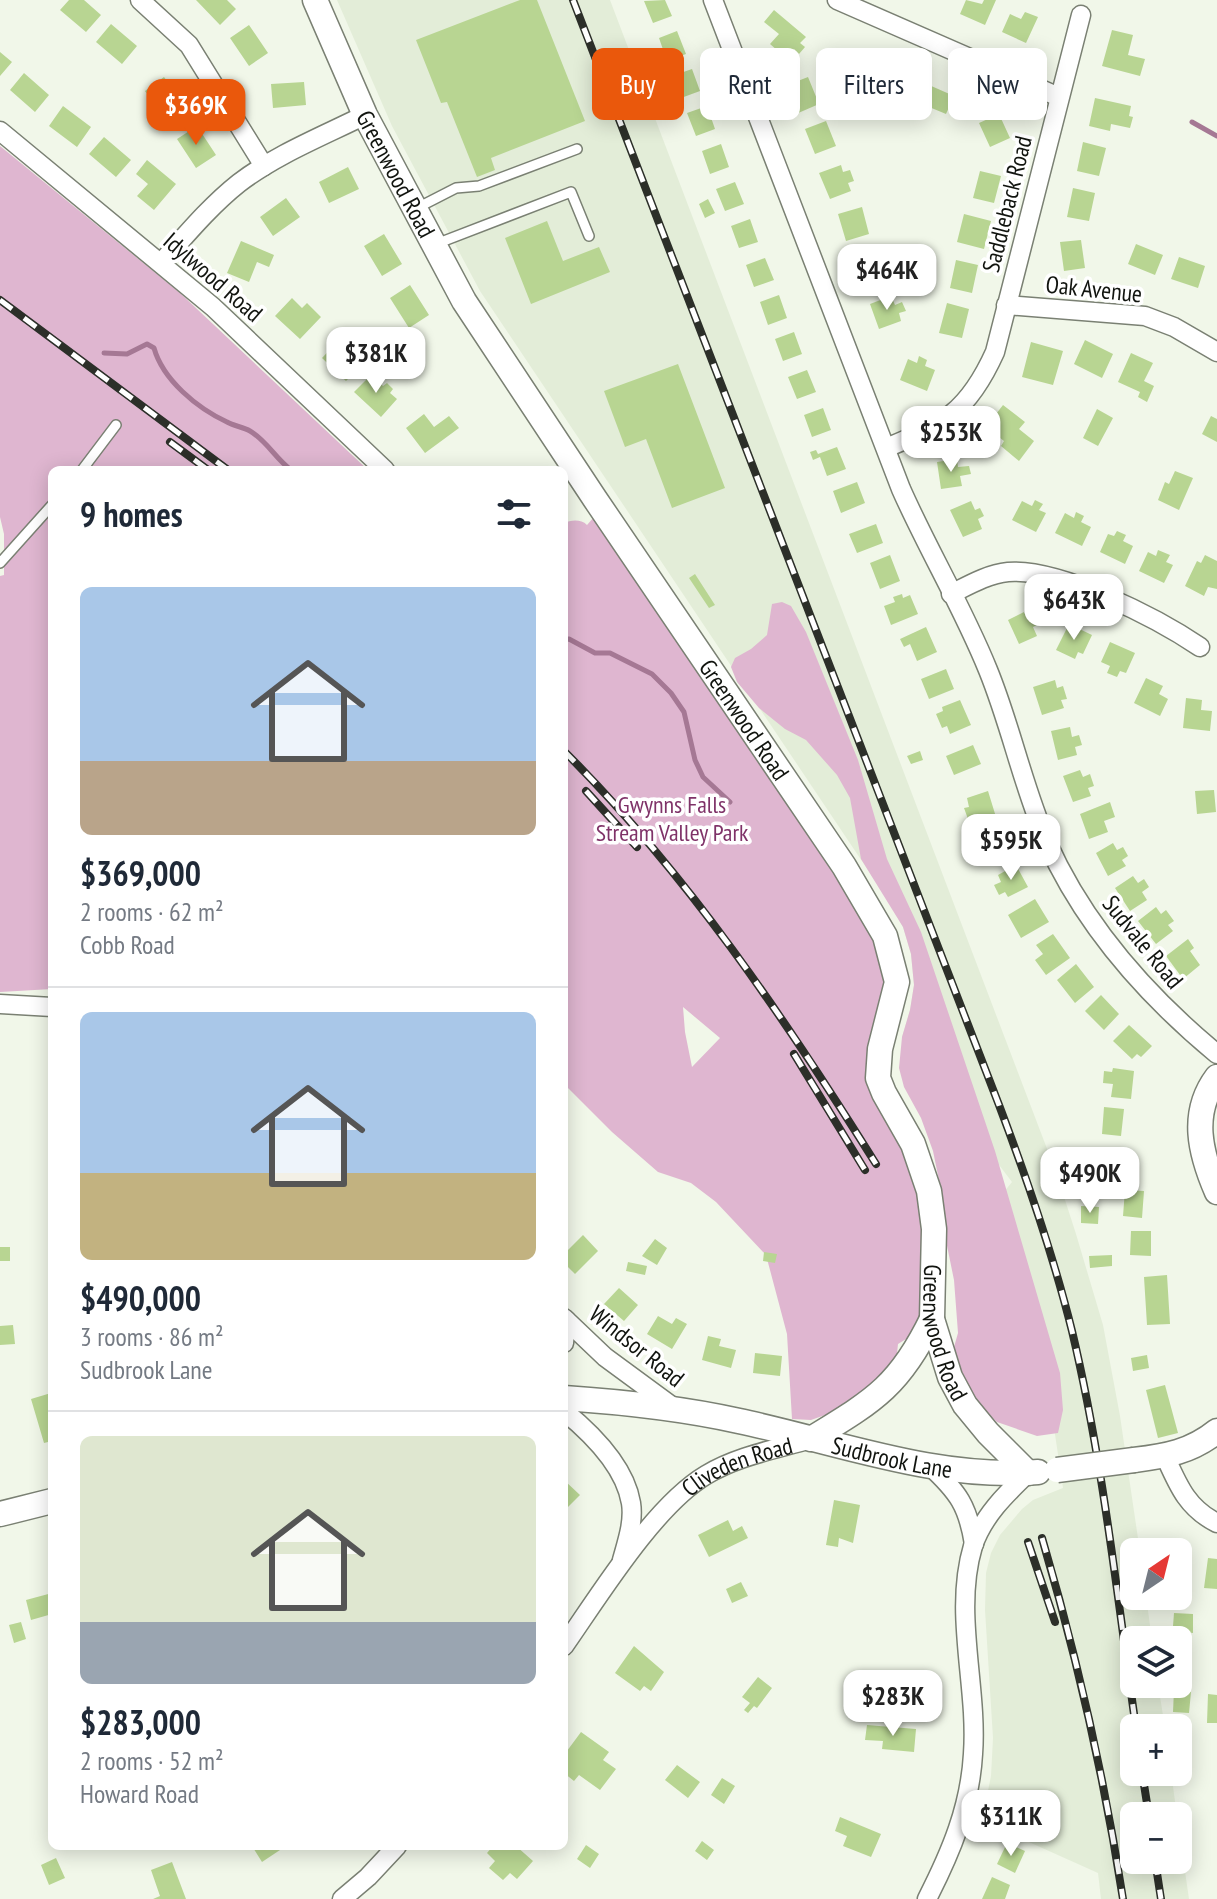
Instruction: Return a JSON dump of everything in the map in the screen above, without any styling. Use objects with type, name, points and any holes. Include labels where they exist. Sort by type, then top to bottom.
[{"type":"street","points":[[140,0],[189,45],[264,166]]},
{"type":"street","name":"Greenwood Road","points":[[315,0],[365,115],[433,245],[493,348],[844,866],[885,936],[897,982],[880,1049],[878,1078],[913,1144],[929,1191],[934,1259],[932,1319],[950,1377],[965,1405],[1028,1473]]},
{"type":"street","name":"Sudvale Road","points":[[713,0],[921,535],[988,670],[1047,842],[1072,890],[1099,931],[1154,998],[1217,1054]]},
{"type":"street","points":[[837,0],[1059,97]]},
{"type":"street","name":"Saddleback Road","points":[[886,448],[945,420],[971,397],[995,352],[1081,15]]},
{"type":"street","points":[[161,263],[223,196],[264,166],[365,115]]},
{"type":"street","name":"Idylwood Road","points":[[0,131],[161,263],[259,350],[381,466]]},
{"type":"street","name":"Oak Avenue","points":[[1006,305],[1145,316],[1174,327],[1217,352]]},
{"type":"street","points":[[951,594],[1005,572],[1028,572],[1075,584],[1173,629],[1200,647]]},
{"type":"street","points":[[0,1004],[48,1007]]},
{"type":"street","points":[[1217,1077],[1205,1096],[1200,1113],[1203,1154],[1217,1192]]},
{"type":"street","name":"Cliveden Road","points":[[568,1640],[621,1565],[684,1492],[706,1475],[730,1464],[811,1439],[885,1390],[919,1346],[932,1319]]},
{"type":"street","name":"Windsor Road","points":[[568,1322],[605,1357],[677,1409]]},
{"type":"street","name":"Sudbrook Lane","points":[[568,1398],[677,1409],[930,1466],[986,1474],[1028,1473],[1165,1456],[1201,1444],[1217,1431]]},
{"type":"street","points":[[568,1415],[595,1441],[624,1482],[631,1503],[631,1526],[621,1565]]},
{"type":"street","points":[[1165,1456],[1180,1492],[1193,1508],[1217,1523]]},
{"type":"street","points":[[930,1466],[952,1486],[964,1504],[974,1544]]},
{"type":"street","points":[[927,1899],[955,1841],[970,1785],[974,1751],[966,1610],[967,1579],[974,1544],[999,1501],[1028,1473]]},
{"type":"street","points":[[0,1514],[48,1502]]},
{"type":"street","points":[[342,1899],[393,1850]]},
{"type":"lane","points":[[414,209],[456,188],[479,186],[577,149]]},
{"type":"lane","points":[[433,245],[571,192],[589,236]]},
{"type":"lane","points":[[85,466],[116,425]]},
{"type":"lane","points":[[0,563],[48,509]]},
{"type":"shaded area","points":[[337,0],[610,0],[628,48],[592,48],[592,120],[656,120],[1057,1175],[1076,1234],[1103,1325],[1138,1538],[1120,1538],[1120,1610],[1148,1610],[1150,1626],[1120,1626],[1120,1698],[1160,1698],[1163,1714],[1120,1714],[1120,1786],[1173,1786],[1175,1802],[1120,1802],[1120,1874],[1185,1874],[1189,1899],[1101,1899],[1098,1873],[982,1821],[991,1776],[993,1738],[985,1610],[986,1573],[1000,1535],[1022,1509],[1033,1500],[1063,1488],[1053,1421],[995,1203],[1012,1182],[902,1037],[914,985],[911,954],[903,927],[888,900],[480,291],[392,126]]},
{"type":"green space","points":[[0,146],[180,293],[364,466],[48,466],[48,989],[0,992],[0,576],[4,575],[4,534],[0,517]]},
{"type":"green space","name":"Gwynns Falls Stream Valley Park","points":[[594,517],[865,914],[884,960],[891,1124],[914,1171],[925,1228],[919,1331],[898,1344],[896,1363],[870,1388],[842,1409],[811,1420],[792,1419],[787,1334],[766,1255],[716,1202],[691,1183],[658,1172],[568,1088],[568,522],[587,525]],"holes":[[[683,1007],[720,1038],[692,1067],[685,1032]]]},
{"type":"green space","points":[[782,602],[791,606],[806,632],[858,760],[887,859],[921,932],[995,1151],[1060,1373],[1063,1410],[1058,1433],[1037,1436],[997,1422],[966,1393],[952,1354],[958,1333],[941,1190],[933,1151],[921,1118],[904,1087],[899,1068],[902,1037],[914,985],[911,954],[903,927],[861,859],[850,798],[837,775],[806,740],[785,729],[759,708],[737,682],[731,667],[735,658],[767,635],[772,604]]},
{"type":"building","points":[[69,0],[84,0],[101,15],[86,32],[60,10]]},
{"type":"building","points":[[196,0],[227,0],[236,9],[220,25]]},
{"type":"building","points":[[520,0],[537,0],[585,121],[491,158],[495,170],[477,177],[447,102],[441,103],[416,40]]},
{"type":"building","points":[[665,0],[672,16],[653,23],[644,1]]},
{"type":"building","points":[[966,0],[982,4],[984,0],[996,0],[985,25],[960,14]]},
{"type":"building","points":[[774,10],[806,37],[800,43],[805,47],[800,53],[800,48],[775,48],[770,44],[779,34],[764,22]]},
{"type":"building","points":[[1025,12],[1038,17],[1026,43],[1002,32],[1010,14],[1021,19]]},
{"type":"building","points":[[111,24],[137,46],[122,64],[96,42]]},
{"type":"building","points":[[249,25],[268,53],[249,66],[230,38]]},
{"type":"building","points":[[1112,30],[1133,35],[1128,55],[1145,59],[1140,76],[1102,66]]},
{"type":"building","points":[[677,31],[684,48],[662,48],[659,38]]},
{"type":"building","points":[[0,52],[12,62],[0,76]]},
{"type":"building","points":[[692,69],[700,91],[684,97],[684,72]]},
{"type":"building","points":[[24,73],[49,95],[35,112],[10,90]]},
{"type":"building","points":[[164,77],[184,104],[164,118],[145,91]]},
{"type":"building","points":[[808,77],[816,105],[800,112],[800,80]]},
{"type":"building","points":[[304,82],[306,105],[273,108],[271,84]]},
{"type":"building","points":[[932,86],[948,93],[946,114],[932,108]]},
{"type":"building","points":[[1095,98],[1131,106],[1129,116],[1133,117],[1130,128],[1111,124],[1110,131],[1089,126]]},
{"type":"building","points":[[63,106],[91,127],[77,147],[49,126]]},
{"type":"building","points":[[700,108],[700,120],[712,120],[715,129],[696,136],[687,113]]},
{"type":"building","points":[[1002,120],[1010,138],[990,147],[979,123]]},
{"type":"building","points":[[826,121],[836,146],[815,154],[805,129]]},
{"type":"building","points":[[197,126],[216,155],[196,168],[177,139]]},
{"type":"building","points":[[104,137],[131,160],[116,177],[89,154]]},
{"type":"building","points":[[1083,142],[1106,148],[1099,176],[1077,171]]},
{"type":"building","points":[[721,144],[729,167],[710,174],[702,151]]},
{"type":"building","points":[[147,160],[176,184],[154,210],[137,196],[148,184],[136,174]]},
{"type":"building","points":[[841,165],[843,172],[850,170],[854,181],[848,183],[851,191],[830,199],[819,173]]},
{"type":"building","points":[[348,167],[359,189],[329,203],[319,182]]},
{"type":"building","points":[[980,171],[1001,176],[994,203],[973,198]]},
{"type":"building","points":[[735,182],[744,204],[725,211],[716,189]]},
{"type":"building","points":[[1073,188],[1095,193],[1089,221],[1067,217]]},
{"type":"building","points":[[286,198],[300,217],[273,236],[260,217]]},
{"type":"building","points":[[708,199],[715,213],[705,218],[699,204]]},
{"type":"building","points":[[862,207],[869,234],[846,241],[838,214]]},
{"type":"building","points":[[964,214],[991,221],[984,249],[957,242]]},
{"type":"building","points":[[750,219],[758,242],[739,248],[731,226]]},
{"type":"building","points":[[547,221],[563,261],[599,247],[610,272],[531,304],[505,238]]},
{"type":"building","points":[[384,234],[402,264],[382,276],[364,246]]},
{"type":"building","points":[[1081,240],[1085,268],[1064,271],[1060,242]]},
{"type":"building","points":[[241,241],[274,255],[269,267],[257,262],[249,282],[227,273]]},
{"type":"building","points":[[1136,244],[1163,255],[1155,275],[1128,264]]},
{"type":"building","points":[[874,250],[877,260],[884,257],[887,266],[880,268],[883,276],[862,283],[853,257]]},
{"type":"building","points":[[1179,257],[1205,266],[1198,288],[1171,279]]},
{"type":"building","points":[[765,258],[774,280],[754,287],[746,265]]},
{"type":"building","points":[[956,260],[978,265],[972,293],[950,288]]},
{"type":"building","points":[[410,285],[429,315],[409,328],[390,298]]},
{"type":"building","points":[[779,295],[787,318],[768,325],[760,302]]},
{"type":"building","points":[[891,296],[895,305],[902,302],[906,311],[899,313],[901,321],[879,329],[870,304]]},
{"type":"building","points":[[292,298],[302,308],[307,303],[321,317],[300,339],[275,316]]},
{"type":"building","points":[[947,303],[969,309],[962,338],[939,333]]},
{"type":"building","points":[[794,332],[802,354],[783,361],[775,339]]},
{"type":"building","points":[[1085,340],[1113,354],[1102,378],[1074,364]]},
{"type":"building","points":[[338,341],[362,365],[346,381],[322,358]]},
{"type":"building","points":[[1031,342],[1063,351],[1053,385],[1022,377]]},
{"type":"building","points":[[1131,353],[1153,363],[1144,381],[1154,386],[1147,402],[1138,397],[1140,392],[1118,382]]},
{"type":"building","points":[[919,356],[927,360],[925,366],[935,370],[927,391],[900,380],[908,359],[917,363]]},
{"type":"building","points":[[678,364],[725,488],[672,508],[646,439],[625,447],[604,391]]},
{"type":"building","points":[[807,370],[816,392],[797,399],[788,377]]},
{"type":"building","points":[[371,375],[383,386],[387,383],[393,389],[390,393],[397,399],[381,417],[354,392]]},
{"type":"building","points":[[1003,405],[1025,422],[1019,429],[1034,441],[1019,461],[1001,446],[1004,441],[986,427]]},
{"type":"building","points":[[823,408],[831,430],[812,437],[804,415]]},
{"type":"building","points":[[1097,409],[1113,418],[1098,446],[1083,438]]},
{"type":"building","points":[[424,414],[434,427],[449,416],[459,428],[425,453],[406,428]]},
{"type":"building","points":[[1211,416],[1217,419],[1217,442],[1202,434]]},
{"type":"building","points":[[837,447],[846,469],[827,476],[820,457],[813,460],[810,452],[816,450],[818,454]]},
{"type":"building","points":[[957,459],[958,467],[969,466],[971,474],[960,476],[962,486],[941,489],[937,462]]},
{"type":"building","points":[[1175,471],[1193,478],[1179,510],[1158,500],[1165,482],[1169,484]]},
{"type":"building","points":[[857,482],[865,503],[841,513],[833,491]]},
{"type":"building","points":[[1035,500],[1043,504],[1039,510],[1046,513],[1036,532],[1012,520],[1022,501],[1032,506]]},
{"type":"building","points":[[971,501],[975,510],[980,508],[984,516],[978,519],[982,529],[963,537],[950,510]]},
{"type":"building","points":[[1076,512],[1084,516],[1081,522],[1091,527],[1082,546],[1055,533],[1065,513],[1074,518]]},
{"type":"building","points":[[876,524],[883,543],[857,553],[849,534]]},
{"type":"building","points":[[1117,531],[1126,535],[1123,541],[1133,546],[1125,564],[1100,552],[1108,534],[1114,536]]},
{"type":"building","points":[[1158,550],[1170,555],[1166,562],[1173,565],[1164,583],[1139,571],[1148,552],[1156,556]]},
{"type":"building","points":[[890,555],[900,581],[880,589],[870,563]]},
{"type":"building","points":[[1205,555],[1217,561],[1217,589],[1208,587],[1204,596],[1185,586],[1197,561],[1201,563]]},
{"type":"building","points":[[695,574],[715,605],[709,608],[689,578]]},
{"type":"building","points":[[902,594],[903,598],[910,595],[918,614],[891,625],[884,606],[895,602],[893,597]]},
{"type":"building","points":[[1024,612],[1027,619],[1035,616],[1039,624],[1033,627],[1037,636],[1019,644],[1008,620]]},
{"type":"building","points":[[1069,624],[1092,635],[1083,654],[1078,652],[1075,659],[1056,650]]},
{"type":"building","points":[[926,627],[937,652],[917,661],[910,644],[904,647],[900,639]]},
{"type":"building","points":[[1110,642],[1135,653],[1126,673],[1120,671],[1117,677],[1107,673],[1110,666],[1101,662]]},
{"type":"building","points":[[946,669],[954,689],[929,699],[921,679]]},
{"type":"building","points":[[1146,678],[1163,686],[1159,694],[1168,699],[1160,716],[1134,703]]},
{"type":"building","points":[[1055,680],[1057,688],[1063,686],[1067,699],[1061,700],[1064,708],[1042,715],[1033,687]]},
{"type":"building","points":[[1186,698],[1202,700],[1201,710],[1212,711],[1210,731],[1183,728]]},
{"type":"building","points":[[960,700],[971,725],[950,734],[947,726],[942,728],[936,714],[943,711],[942,707]]},
{"type":"building","points":[[1070,727],[1072,737],[1079,735],[1082,745],[1075,747],[1077,755],[1058,760],[1051,731]]},
{"type":"building","points":[[973,745],[981,764],[954,775],[946,756]]},
{"type":"building","points":[[920,751],[923,760],[911,764],[907,756]]},
{"type":"building","points":[[1080,770],[1083,777],[1090,774],[1094,786],[1088,788],[1091,796],[1073,802],[1063,776]]},
{"type":"building","points":[[1214,790],[1216,812],[1197,814],[1195,791]]},
{"type":"building","points":[[988,791],[996,817],[977,823],[975,817],[968,819],[964,808],[969,807],[967,798]]},
{"type":"building","points":[[1110,802],[1115,817],[1104,821],[1108,832],[1089,839],[1080,814]]},
{"type":"building","points":[[1002,829],[1012,853],[991,862],[989,857],[983,859],[979,848],[984,846],[981,838]]},
{"type":"building","points":[[1113,843],[1117,850],[1123,847],[1128,856],[1122,860],[1126,866],[1108,876],[1096,853]]},
{"type":"building","points":[[1016,865],[1028,887],[1008,897],[1005,892],[999,895],[994,885],[1001,882],[998,875]]},
{"type":"building","points":[[1133,876],[1138,883],[1144,879],[1149,887],[1142,892],[1147,900],[1130,911],[1115,888]]},
{"type":"building","points":[[1035,899],[1049,922],[1021,938],[1008,915]]},
{"type":"building","points":[[1156,907],[1161,914],[1166,910],[1174,921],[1168,925],[1173,931],[1156,944],[1138,921]]},
{"type":"building","points":[[1053,934],[1070,958],[1046,975],[1035,960],[1043,954],[1036,945]]},
{"type":"building","points":[[1188,939],[1194,948],[1190,951],[1200,965],[1183,979],[1166,956]]},
{"type":"building","points":[[1076,964],[1094,987],[1075,1003],[1057,980]]},
{"type":"building","points":[[1101,995],[1119,1014],[1104,1030],[1085,1011]]},
{"type":"building","points":[[1129,1025],[1152,1046],[1141,1057],[1137,1054],[1132,1059],[1113,1041]]},
{"type":"building","points":[[1113,1068],[1134,1071],[1131,1099],[1111,1097],[1113,1084],[1103,1083],[1104,1071],[1112,1072]]},
{"type":"building","points":[[1104,1107],[1124,1109],[1121,1136],[1102,1134]]},
{"type":"building","points":[[1114,1149],[1131,1150],[1130,1177],[1112,1175]]},
{"type":"building","points":[[1125,1190],[1144,1191],[1142,1218],[1123,1216]]},
{"type":"building","points":[[1081,1206],[1099,1207],[1098,1224],[1081,1223]]},
{"type":"building","points":[[1131,1231],[1151,1231],[1151,1256],[1130,1255]]},
{"type":"building","points":[[583,1235],[598,1251],[575,1274],[568,1267],[568,1250]]},
{"type":"building","points":[[655,1239],[667,1248],[657,1265],[642,1256]]},
{"type":"building","points":[[0,1247],[10,1247],[10,1261],[0,1261]]},
{"type":"building","points":[[764,1252],[777,1254],[775,1263],[763,1261]]},
{"type":"building","points":[[1112,1255],[1112,1266],[1090,1268],[1089,1256]]},
{"type":"building","points":[[628,1262],[647,1266],[645,1275],[626,1271]]},
{"type":"building","points":[[1167,1275],[1170,1324],[1147,1325],[1144,1277]]},
{"type":"building","points":[[619,1288],[638,1305],[624,1321],[604,1304]]},
{"type":"building","points":[[658,1316],[672,1324],[676,1318],[687,1324],[672,1349],[647,1334]]},
{"type":"building","points":[[13,1325],[15,1344],[0,1345],[0,1326]]},
{"type":"building","points":[[708,1336],[721,1339],[719,1346],[736,1350],[731,1368],[702,1360]]},
{"type":"building","points":[[755,1353],[782,1356],[780,1376],[753,1373]]},
{"type":"building","points":[[1147,1355],[1149,1368],[1133,1371],[1131,1358]]},
{"type":"building","points":[[1165,1385],[1178,1433],[1158,1438],[1146,1390]]},
{"type":"building","points":[[48,1394],[48,1442],[44,1443],[31,1399]]},
{"type":"building","points":[[568,1484],[580,1495],[568,1507]]},
{"type":"building","points":[[834,1500],[860,1505],[853,1543],[839,1538],[838,1547],[826,1545]]},
{"type":"building","points":[[728,1520],[733,1531],[742,1526],[748,1538],[709,1557],[698,1535]]},
{"type":"building","points":[[1208,1558],[1217,1559],[1217,1589],[1204,1588]]},
{"type":"building","points":[[741,1582],[748,1596],[732,1603],[726,1589]]},
{"type":"building","points":[[48,1594],[48,1615],[31,1620],[26,1600]]},
{"type":"building","points":[[1174,1613],[1193,1614],[1193,1633],[1192,1626],[1173,1626]]},
{"type":"building","points":[[21,1622],[26,1639],[14,1643],[9,1625]]},
{"type":"building","points":[[634,1646],[664,1672],[651,1691],[644,1686],[640,1691],[615,1673]]},
{"type":"building","points":[[758,1677],[772,1688],[757,1708],[754,1706],[748,1713],[744,1710],[750,1703],[742,1697]]},
{"type":"building","points":[[1208,1694],[1217,1695],[1217,1723],[1207,1723]]},
{"type":"building","points":[[1174,1698],[1190,1698],[1189,1713],[1173,1712]]},
{"type":"building","points":[[867,1725],[916,1729],[914,1752],[882,1749],[883,1741],[865,1740]]},
{"type":"building","points":[[581,1732],[609,1752],[603,1760],[616,1769],[600,1790],[579,1775],[574,1781],[568,1776],[568,1750]]},
{"type":"building","points":[[677,1765],[700,1782],[688,1798],[665,1780]]},
{"type":"building","points":[[722,1778],[735,1786],[724,1804],[711,1795]]},
{"type":"building","points":[[840,1817],[881,1834],[871,1857],[843,1846],[847,1836],[835,1831]]},
{"type":"building","points":[[702,1841],[714,1850],[707,1860],[695,1851]]},
{"type":"building","points":[[1007,1843],[1025,1851],[1015,1873],[997,1864]]},
{"type":"building","points":[[586,1845],[599,1854],[590,1868],[577,1859]]},
{"type":"building","points":[[254,1850],[280,1850],[262,1862]]},
{"type":"building","points":[[490,1850],[521,1850],[533,1861],[517,1879],[510,1873],[503,1880],[489,1868],[495,1861],[487,1853]]},
{"type":"building","points":[[56,1858],[65,1878],[49,1885],[41,1865]]},
{"type":"building","points":[[172,1862],[186,1899],[153,1899],[160,1896],[151,1870]]},
{"type":"building","points":[[992,1877],[1010,1885],[1005,1899],[982,1899]]},
{"type":"waterway","points":[[1192,122],[1217,136]]},
{"type":"waterway","points":[[104,353],[127,354],[147,344],[154,348],[173,382],[193,401],[256,435],[287,466]]},
{"type":"waterway","points":[[568,639],[595,653],[610,653],[652,674],[671,693],[684,712],[695,760],[703,777],[730,802]]},
{"type":"railway","points":[[573,0],[999,1105],[1039,1217],[1057,1274],[1083,1380],[1134,1714]]},
{"type":"railway","points":[[0,300],[223,466]]},
{"type":"railway","points":[[170,442],[203,466]]},
{"type":"railway","points":[[568,755],[652,847],[732,948],[876,1164]]},
{"type":"railway","points":[[586,791],[637,847]]},
{"type":"railway","points":[[794,1054],[865,1170]]},
{"type":"railway","points":[[1042,1538],[1088,1717],[1123,1899]]},
{"type":"railway","points":[[1028,1542],[1055,1622]]},
{"type":"railway","points":[[1144,1786],[1147,1802]]},
{"type":"railway","points":[[1157,1874],[1161,1899]]}]
